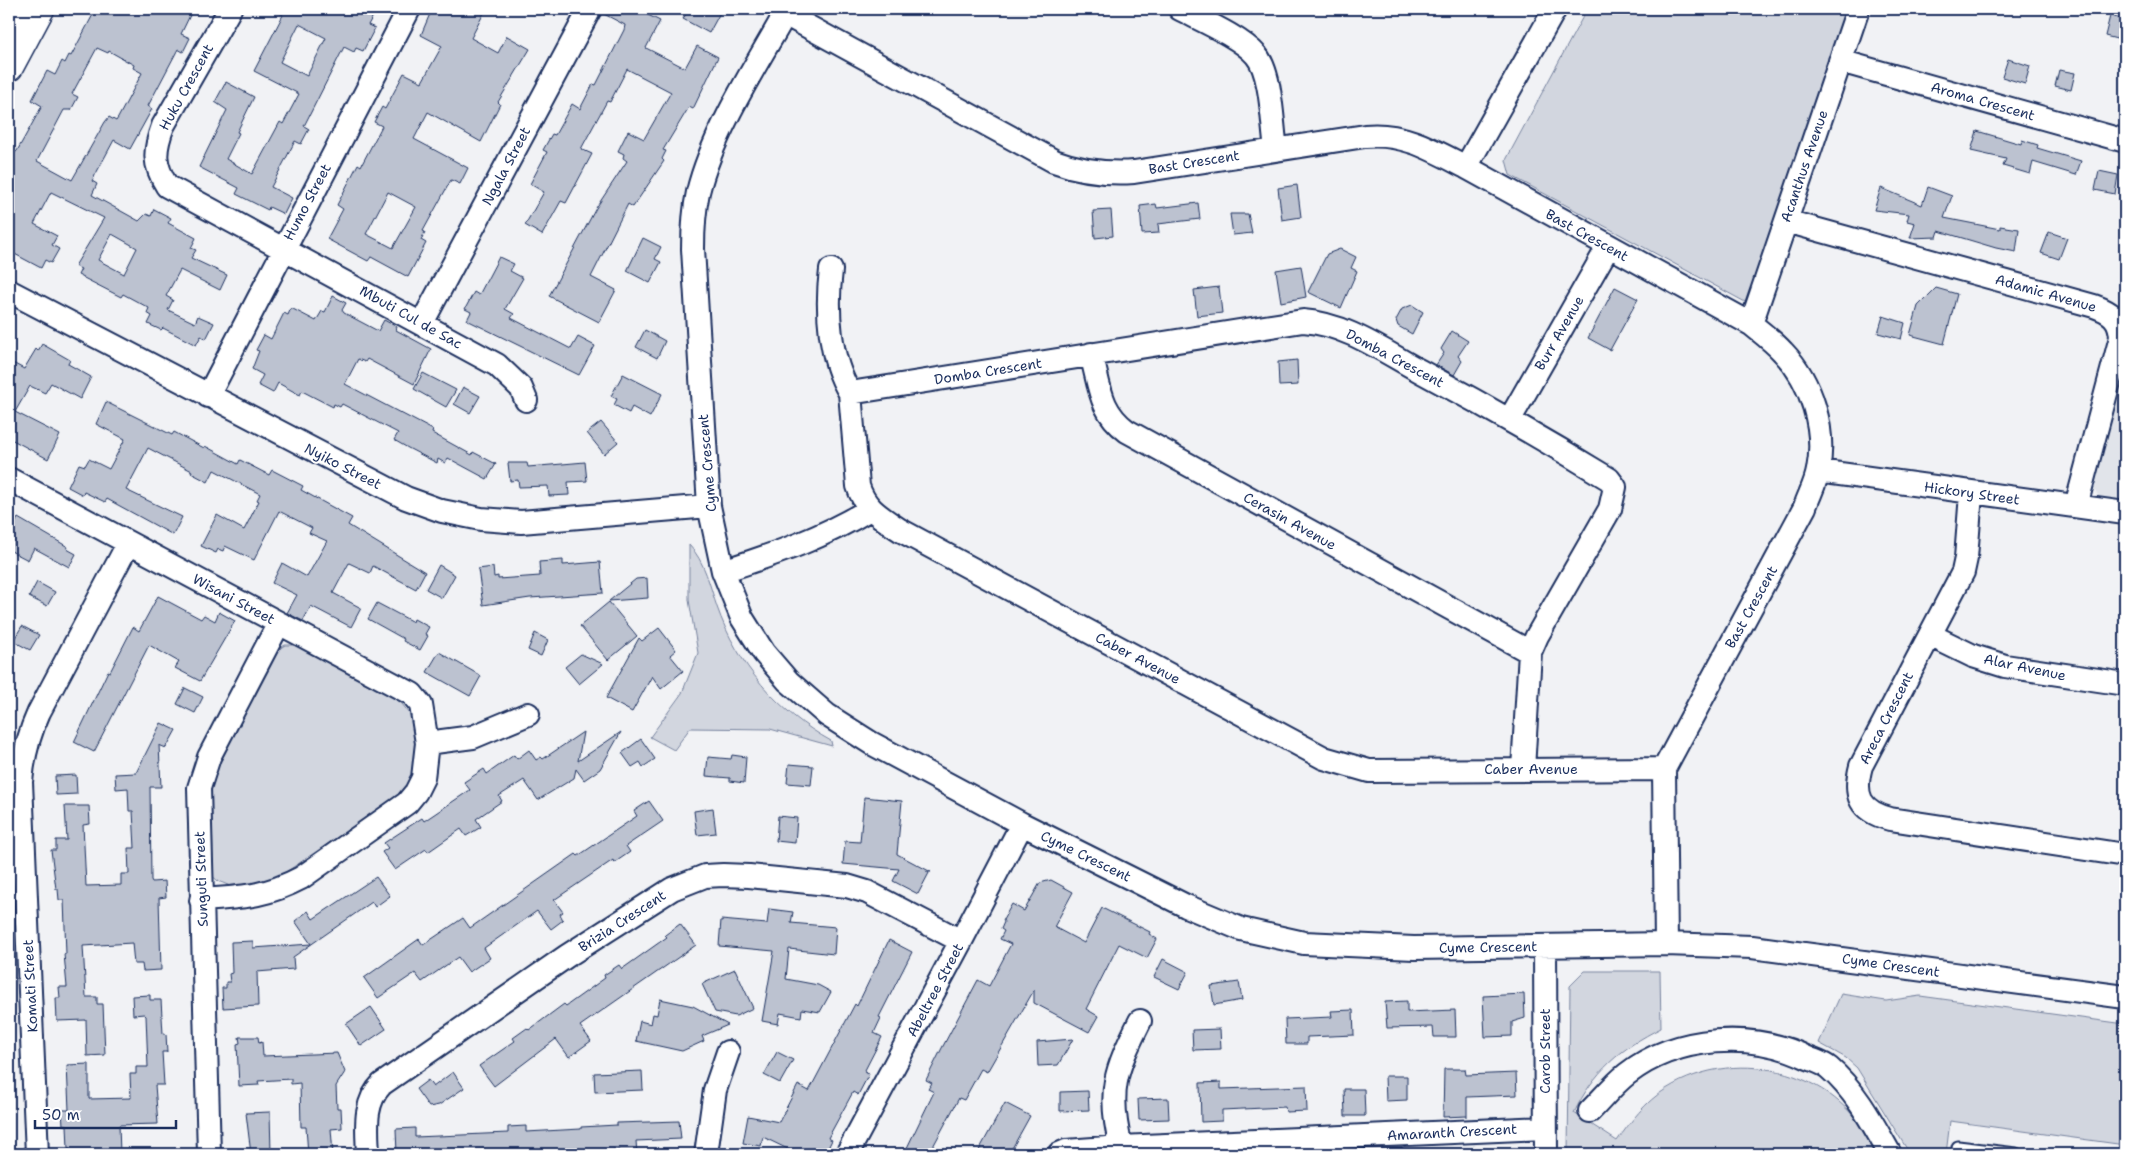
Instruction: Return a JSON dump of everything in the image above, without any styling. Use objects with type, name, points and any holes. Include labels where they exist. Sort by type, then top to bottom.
[{"type":"street","name":"Huku Crescent","points":[[230,9],[163,126],[157,142],[158,172],[167,186],[283,248]]},
{"type":"street","name":"Humo Street","points":[[208,396],[283,248],[409,9]]},
{"type":"street","name":"Ngala Street","points":[[422,323],[590,9]]},
{"type":"street","points":[[1180,9],[1246,46],[1257,56],[1265,74],[1276,149]]},
{"type":"street","points":[[1466,167],[1555,9]]},
{"type":"street","name":"Acanthus Avenue","points":[[1751,324],[1858,9]]},
{"type":"street","name":"Bast Crescent","points":[[786,12],[1054,162],[1075,169],[1097,172],[1134,172],[1381,134],[1397,136],[1424,146],[1466,167],[1608,247],[1751,324],[1784,352],[1801,375],[1812,398],[1819,431],[1818,471],[1805,507],[1664,768],[1666,944]]},
{"type":"street","name":"Cyme Crescent","points":[[786,12],[712,150],[698,191],[693,220],[693,259],[709,506],[723,571],[742,618],[764,653],[788,681],[828,715],[871,744],[1022,824],[1186,906],[1241,928],[1273,937],[1304,943],[1348,946],[1545,947],[1666,944],[1752,947],[1802,952],[2125,997]]},
{"type":"street","points":[[9,67],[27,17]]},
{"type":"street","name":"Aroma Crescent","points":[[1840,61],[2125,141]]},
{"type":"street","name":"Adamic Avenue","points":[[1786,221],[2094,306],[2108,311],[2116,318],[2120,327],[2121,337],[2076,506]]},
{"type":"street","name":"Burr Avenue","points":[[1510,419],[1608,247]]},
{"type":"street","name":"Mbuti Cul de Sac","points":[[283,248],[497,365],[521,388],[526,400]]},
{"type":"street","name":"Caber Avenue","points":[[831,270],[829,310],[836,361],[842,381],[850,393],[858,486],[861,497],[870,509],[909,534],[1324,758],[1369,771],[1664,768]]},
{"type":"street","name":"Nyiko Street","points":[[9,290],[208,396],[406,498],[442,511],[481,520],[521,522],[709,506]]},
{"type":"street","name":"Domba Crescent","points":[[850,393],[1303,321],[1318,322],[1350,333],[1510,419],[1609,478],[1615,486],[1610,509],[1537,636],[1530,652],[1523,769]]},
{"type":"street","name":"Cerasin Avenue","points":[[1091,354],[1106,411],[1115,422],[1127,431],[1530,652]]},
{"type":"street","name":"Hickory Street","points":[[1818,471],[1971,494],[2125,513]]},
{"type":"street","name":"Wisani Street","points":[[9,479],[412,694],[420,705],[424,715],[427,743],[423,778],[416,792],[407,803],[301,878],[268,893],[202,900]]},
{"type":"street","name":"Areca Crescent","points":[[1971,494],[1966,558],[1963,572],[1861,766],[1857,780],[1858,794],[1863,806],[1876,815],[1890,819],[2125,855]]},
{"type":"street","points":[[723,571],[793,548],[827,534],[870,509]]},
{"type":"street","name":"Komati Street","points":[[37,1154],[20,782],[23,756],[38,712],[128,544]]},
{"type":"street","name":"Sunguti Street","points":[[209,1154],[199,788],[209,757],[279,623]]},
{"type":"street","name":"Alar Avenue","points":[[1930,634],[1973,656],[2005,666],[2125,684]]},
{"type":"street","points":[[427,743],[472,737],[528,714]]},
{"type":"street","name":"Abeltree Street","points":[[846,1154],[961,942],[1022,824]]},
{"type":"street","name":"Brizia Crescent","points":[[368,1154],[368,1105],[373,1093],[382,1084],[568,956],[672,889],[689,881],[705,876],[749,876],[858,888],[961,942]]},
{"type":"street","name":"Carob Street","points":[[1545,947],[1546,1154]]},
{"type":"street","points":[[1121,1147],[1115,1121],[1113,1089],[1123,1054],[1140,1021]]},
{"type":"street","points":[[1590,1112],[1627,1074],[1656,1056],[1704,1043],[1749,1041],[1792,1050],[1826,1066],[1853,1094],[1890,1154]]},
{"type":"street","points":[[706,1154],[715,1090],[728,1052]]},
{"type":"street","name":"Amaranth Crescent","points":[[1059,1154],[1066,1150],[1121,1147],[1545,1128]]},
{"type":"lane","points":[[1958,1147],[2016,1154]]},
{"type":"shaded area","points":[[1587,9],[1850,9],[1747,303],[1510,175],[1506,160]]},
{"type":"shaded area","points":[[2125,360],[2125,500],[2098,496],[2091,481]]},
{"type":"shaded area","points":[[689,545],[695,551],[703,566],[725,628],[748,667],[777,701],[794,716],[831,741],[832,746],[770,729],[690,728],[674,750],[650,737],[682,693],[698,653],[689,600]]},
{"type":"shaded area","points":[[285,645],[307,645],[398,699],[410,714],[417,730],[419,754],[408,790],[277,878],[253,885],[233,887],[218,881],[210,874],[207,861],[210,778],[273,653]]},
{"type":"shaded area","points":[[1585,971],[1660,971],[1661,1028],[1633,1044],[1599,1073],[1574,1113],[1617,1141],[1645,1106],[1666,1089],[1695,1075],[1725,1068],[1756,1068],[1786,1074],[1815,1085],[1840,1103],[1861,1126],[1877,1154],[1568,1154],[1570,986]]},
{"type":"shaded area","points":[[1841,994],[1886,1001],[1920,996],[2125,1024],[2125,1145],[1950,1121],[1946,1154],[1910,1154],[1857,1068],[1846,1058],[1819,1043]]},
{"type":"building","points":[[96,9],[193,9],[181,34],[190,38],[183,52],[178,49],[148,106],[152,109],[130,149],[114,140],[92,181],[97,184],[92,195],[139,221],[146,214],[151,216],[154,209],[171,218],[168,223],[196,238],[191,248],[196,250],[191,258],[227,275],[220,290],[180,270],[166,296],[173,300],[168,310],[195,323],[198,316],[214,323],[206,339],[201,336],[196,345],[163,328],[161,330],[148,324],[152,316],[147,313],[149,308],[123,294],[121,297],[78,275],[81,269],[75,266],[104,218],[51,192],[34,224],[57,236],[52,245],[59,249],[51,263],[45,260],[41,268],[9,251],[9,150],[15,153],[17,151],[42,106],[32,100],[47,71],[55,75],[62,61],[65,63],[69,55],[71,56]],"holes":[[[97,48],[108,53],[109,51],[134,65],[133,68],[142,73],[118,118],[116,121],[109,117],[105,122],[72,180],[37,161],[64,110],[71,110],[78,97],[72,94]],[[112,234],[137,248],[124,274],[98,260]]]},
{"type":"building","points":[[271,9],[377,9],[368,25],[375,28],[363,51],[356,48],[354,52],[344,47],[304,126],[309,129],[301,144],[295,141],[271,187],[292,198],[284,214],[269,207],[268,210],[236,194],[239,188],[199,167],[227,110],[215,102],[226,82],[254,97],[226,159],[252,174],[280,122],[283,124],[299,94],[254,71],[283,15]],"holes":[[[299,24],[326,38],[307,76],[280,62]]]},
{"type":"building","points":[[432,9],[486,9],[471,38],[498,53],[507,36],[530,49],[498,102],[500,104],[481,142],[428,112],[414,139],[468,168],[460,184],[451,180],[423,231],[425,232],[421,240],[426,243],[408,277],[371,257],[368,261],[327,239],[343,209],[337,205],[358,164],[361,166],[382,126],[374,122],[382,107],[385,109],[404,73],[422,82],[442,46],[421,35]],"holes":[[[388,192],[416,207],[393,248],[366,234]]]},
{"type":"building","points":[[603,9],[636,9],[660,21],[646,48],[685,68],[697,46],[718,57],[693,109],[689,107],[663,150],[666,151],[662,159],[664,161],[633,207],[628,204],[591,277],[616,290],[599,322],[549,296],[596,208],[627,161],[623,158],[624,154],[618,151],[628,131],[644,139],[671,92],[627,69],[610,102],[607,101],[581,149],[592,154],[566,203],[561,201],[542,235],[525,225],[544,192],[530,184],[547,152],[543,150],[552,134],[555,135],[572,104],[580,109],[593,84],[596,85],[624,30],[625,25],[602,13]]},
{"type":"building","points":[[689,9],[722,9],[709,33],[683,19]]},
{"type":"building","points":[[2110,16],[2125,20],[2125,41],[2105,36]]},
{"type":"building","points":[[2008,59],[2030,66],[2025,84],[2002,77]]},
{"type":"building","points":[[2059,70],[2075,73],[2071,90],[2055,86]]},
{"type":"building","points":[[1977,131],[2021,144],[2022,140],[2038,145],[2037,148],[2081,161],[2076,175],[2033,162],[2030,174],[2003,166],[2006,159],[1971,151]]},
{"type":"building","points":[[2099,171],[2118,175],[2115,194],[2095,190]]},
{"type":"building","points":[[1297,185],[1301,217],[1282,220],[1278,188]]},
{"type":"building","points":[[1928,187],[1952,196],[1944,218],[2000,229],[2000,226],[2019,229],[2016,252],[1939,231],[1937,237],[1910,238],[1915,223],[1907,221],[1909,214],[1874,210],[1881,188],[1922,205]]},
{"type":"building","points":[[1198,203],[1200,219],[1158,224],[1159,233],[1142,234],[1140,206],[1156,204],[1157,208]]},
{"type":"building","points":[[1111,210],[1113,236],[1095,238],[1093,211]]},
{"type":"building","points":[[1230,214],[1248,214],[1252,233],[1233,235]]},
{"type":"building","points":[[2049,232],[2067,238],[2059,259],[2041,253]]},
{"type":"building","points":[[643,238],[661,247],[655,259],[661,262],[650,283],[627,271]]},
{"type":"building","points":[[1340,249],[1356,257],[1351,268],[1357,271],[1341,308],[1308,292],[1327,254]]},
{"type":"building","points":[[499,257],[514,264],[510,271],[523,278],[505,309],[514,314],[511,318],[571,349],[578,337],[595,346],[579,375],[467,320],[471,312],[465,309],[474,292],[479,295]]},
{"type":"building","points":[[1301,266],[1306,297],[1281,302],[1276,270]]},
{"type":"building","points":[[1219,287],[1222,313],[1197,316],[1194,290]]},
{"type":"building","points":[[1615,287],[1638,299],[1610,350],[1588,338]]},
{"type":"building","points":[[1936,288],[1957,294],[1944,344],[1910,335],[1918,306]]},
{"type":"building","points":[[333,296],[346,303],[342,310],[344,313],[378,331],[384,320],[397,327],[396,330],[431,349],[414,384],[367,359],[365,362],[358,359],[345,384],[433,430],[432,433],[472,455],[473,452],[496,464],[487,479],[448,458],[445,463],[438,459],[437,463],[408,448],[394,440],[398,433],[342,404],[340,407],[334,404],[333,407],[302,391],[300,395],[278,383],[273,393],[258,385],[263,375],[252,369],[259,351],[256,350],[264,335],[271,339],[284,313],[288,315],[291,308],[316,321],[322,311],[325,312]]},
{"type":"building","points":[[1412,305],[1423,312],[1412,334],[1398,326],[1396,320],[1402,309]]},
{"type":"building","points":[[1883,316],[1905,323],[1901,339],[1878,333]]},
{"type":"building","points":[[645,330],[665,341],[657,358],[636,347]]},
{"type":"building","points":[[1452,331],[1468,341],[1458,356],[1462,361],[1454,375],[1436,365],[1444,353],[1441,349]]},
{"type":"building","points":[[42,344],[70,360],[68,364],[91,377],[80,399],[51,383],[45,393],[30,386],[15,412],[60,435],[48,459],[9,438],[9,361],[24,369],[36,349],[38,351]]},
{"type":"building","points":[[1297,360],[1298,385],[1279,386],[1278,362]]},
{"type":"building","points":[[423,373],[456,390],[446,407],[414,389]]},
{"type":"building","points":[[623,374],[662,394],[650,417],[632,407],[629,413],[614,405],[617,399],[611,396]]},
{"type":"building","points":[[463,387],[480,396],[470,413],[454,404]]},
{"type":"building","points":[[106,402],[172,435],[174,432],[204,448],[205,446],[238,464],[240,460],[269,475],[272,470],[303,486],[301,490],[352,518],[348,525],[425,572],[416,589],[373,566],[370,573],[349,563],[333,593],[361,608],[351,627],[311,606],[303,621],[287,613],[297,595],[272,583],[282,563],[307,577],[327,541],[309,533],[312,528],[279,511],[254,560],[225,546],[223,551],[218,549],[216,553],[201,546],[217,515],[244,530],[259,501],[257,500],[260,494],[214,470],[208,482],[191,473],[192,471],[148,448],[126,490],[182,517],[173,535],[107,499],[105,502],[84,492],[83,495],[68,487],[79,464],[85,466],[89,459],[109,469],[125,439],[96,424]]},
{"type":"building","points":[[601,422],[618,442],[604,454],[587,433]]},
{"type":"building","points":[[585,462],[587,481],[568,482],[569,495],[549,496],[548,486],[519,487],[518,480],[510,481],[508,463],[527,463],[528,467]]},
{"type":"building","points":[[18,518],[68,547],[67,549],[76,554],[69,567],[34,548],[28,560],[9,550],[9,534]]},
{"type":"building","points":[[563,560],[563,565],[600,562],[603,593],[530,598],[483,605],[478,569],[493,567],[494,577],[498,576],[498,579],[540,576],[539,562]]},
{"type":"building","points":[[439,565],[455,575],[442,598],[426,589]]},
{"type":"building","points":[[647,578],[648,598],[609,601],[636,579]]},
{"type":"building","points":[[37,582],[55,592],[47,606],[29,597]]},
{"type":"building","points":[[158,596],[201,619],[204,615],[215,621],[219,612],[235,621],[200,681],[175,668],[179,662],[149,645],[94,752],[74,742],[108,671],[110,672],[133,627],[139,631]]},
{"type":"building","points":[[609,602],[637,636],[608,660],[580,626]]},
{"type":"building","points":[[377,603],[413,622],[414,619],[429,627],[425,634],[428,636],[420,650],[368,619]]},
{"type":"building","points":[[22,626],[39,635],[30,650],[13,641]]},
{"type":"building","points":[[659,628],[676,650],[670,655],[683,671],[661,689],[652,676],[632,712],[606,698],[639,638],[642,641]]},
{"type":"building","points":[[535,633],[548,640],[541,656],[528,650]]},
{"type":"building","points":[[439,652],[481,676],[470,696],[427,672]]},
{"type":"building","points":[[581,654],[603,664],[579,684],[565,667]]},
{"type":"building","points":[[185,688],[203,697],[195,713],[177,704]]},
{"type":"building","points":[[161,723],[176,730],[166,748],[159,745],[161,787],[150,787],[151,880],[152,882],[165,881],[166,897],[159,898],[161,970],[143,971],[142,964],[134,964],[132,943],[83,946],[86,997],[97,997],[97,1004],[103,1004],[105,1055],[87,1056],[86,1020],[57,1021],[56,998],[60,998],[59,987],[67,987],[64,954],[66,954],[64,900],[59,900],[58,889],[56,889],[51,850],[56,850],[56,840],[67,840],[65,806],[89,806],[90,824],[83,825],[86,886],[121,885],[121,874],[129,874],[128,848],[135,848],[133,811],[129,811],[128,788],[116,789],[115,774],[136,773]]},
{"type":"building","points":[[583,732],[578,761],[621,732],[600,769],[584,780],[576,769],[574,778],[538,800],[524,780],[499,796],[502,801],[476,819],[481,827],[466,836],[461,829],[428,852],[426,849],[395,870],[382,852],[388,848],[384,843],[422,818],[424,821],[470,790],[464,782],[484,769],[487,774],[514,755],[517,759],[529,750],[536,760],[541,757],[543,759]]},
{"type":"building","points":[[641,739],[655,759],[643,767],[640,762],[632,767],[622,753]]},
{"type":"building","points":[[732,755],[746,757],[744,783],[730,781],[730,778],[706,776],[708,757],[731,759]]},
{"type":"building","points":[[789,764],[813,766],[811,785],[787,783]]},
{"type":"building","points":[[76,775],[77,794],[56,795],[55,776]]},
{"type":"building","points":[[864,797],[902,801],[897,854],[931,872],[926,872],[929,873],[918,894],[893,881],[899,869],[843,864],[845,841],[860,842]]},
{"type":"building","points":[[649,801],[663,821],[626,846],[630,852],[614,863],[613,860],[554,900],[563,912],[560,914],[563,920],[551,929],[537,911],[484,948],[490,958],[469,972],[458,957],[422,982],[415,973],[378,998],[364,978],[419,939],[423,945],[463,918],[470,928],[576,854],[578,856],[637,816],[634,811]]},
{"type":"building","points":[[713,808],[716,833],[697,835],[694,811]]},
{"type":"building","points":[[778,816],[797,818],[795,843],[776,841]]},
{"type":"building","points":[[376,877],[390,896],[375,907],[372,902],[293,957],[294,969],[257,972],[258,1006],[223,1008],[222,988],[226,988],[226,982],[230,982],[229,974],[232,973],[231,942],[253,941],[253,948],[311,944],[295,921],[308,911],[313,919]]},
{"type":"building","points":[[1051,880],[1073,892],[1054,927],[1084,943],[1102,908],[1150,932],[1149,934],[1157,939],[1147,958],[1119,944],[1086,1009],[1098,1016],[1089,1032],[1034,1003],[1034,990],[987,1072],[981,1069],[964,1100],[959,1098],[929,1154],[904,1154],[934,1092],[928,1089],[932,1083],[926,1080],[942,1048],[978,980],[989,986],[1011,944],[1000,939],[1004,931],[1001,929],[1003,920],[1012,904],[1024,911],[1040,883]]},
{"type":"building","points":[[769,909],[793,912],[791,923],[836,927],[834,954],[789,949],[786,979],[818,985],[831,992],[820,1012],[802,1009],[801,1017],[780,1013],[778,1024],[762,1021],[774,951],[719,946],[721,920],[767,924]]},
{"type":"building","points":[[680,924],[696,945],[580,1026],[591,1041],[569,1057],[556,1039],[494,1086],[479,1066],[515,1041],[513,1038],[527,1028],[529,1030],[564,1004],[566,1006],[605,978],[604,975],[619,965],[622,969],[667,937],[665,935]]},
{"type":"building","points":[[889,940],[912,952],[879,1017],[881,1018],[874,1033],[882,1037],[864,1072],[869,1074],[858,1095],[853,1092],[828,1138],[832,1140],[825,1154],[798,1154],[763,1137],[761,1146],[743,1143],[748,1116],[779,1122],[798,1085],[809,1091],[855,1004],[857,1006]]},
{"type":"building","points":[[1163,959],[1188,972],[1179,989],[1154,977]]},
{"type":"building","points":[[735,969],[753,1008],[736,1016],[715,1012],[702,984]]},
{"type":"building","points":[[1239,982],[1242,1000],[1214,1005],[1211,986]]},
{"type":"building","points":[[1524,994],[1525,1018],[1512,1022],[1512,1036],[1485,1037],[1483,996]]},
{"type":"building","points":[[150,995],[150,1000],[161,1000],[163,1034],[166,1034],[167,1052],[162,1052],[164,1085],[155,1085],[158,1124],[119,1125],[120,1154],[70,1154],[67,1125],[63,1125],[62,1110],[69,1110],[67,1065],[89,1064],[89,1099],[131,1098],[130,1074],[136,1074],[136,1067],[148,1067],[146,1016],[144,1014],[133,1015],[132,996]]},
{"type":"building","points":[[660,999],[693,1006],[728,1025],[702,1036],[704,1041],[682,1051],[636,1041],[640,1021],[651,1024],[653,1014],[657,1015]]},
{"type":"building","points":[[1407,1001],[1407,1012],[1455,1010],[1456,1037],[1434,1037],[1433,1027],[1387,1028],[1385,1002]]},
{"type":"building","points":[[371,1007],[386,1029],[361,1046],[346,1024]]},
{"type":"building","points":[[1353,1010],[1354,1035],[1307,1037],[1307,1044],[1286,1044],[1285,1019],[1332,1017],[1331,1011]]},
{"type":"building","points":[[1220,1029],[1221,1049],[1193,1050],[1192,1030]]},
{"type":"building","points":[[239,1037],[258,1037],[259,1043],[262,1042],[263,1056],[337,1053],[345,1072],[336,1086],[337,1108],[341,1108],[342,1128],[331,1129],[333,1154],[308,1154],[306,1127],[301,1127],[300,1083],[291,1084],[291,1079],[258,1081],[259,1085],[239,1086],[237,1044],[240,1043]]},
{"type":"building","points":[[1073,1039],[1058,1065],[1038,1066],[1037,1042]]},
{"type":"building","points":[[777,1052],[793,1060],[780,1083],[764,1075]]},
{"type":"building","points":[[1444,1069],[1465,1069],[1466,1075],[1516,1073],[1517,1095],[1467,1097],[1467,1116],[1443,1117]]},
{"type":"building","points":[[642,1071],[643,1090],[595,1092],[594,1073]]},
{"type":"building","points":[[453,1072],[464,1088],[439,1105],[429,1107],[416,1089],[428,1080],[433,1087]]},
{"type":"building","points":[[1385,1076],[1407,1076],[1407,1100],[1386,1101]]},
{"type":"building","points":[[1221,1082],[1221,1089],[1306,1086],[1307,1111],[1286,1112],[1285,1107],[1222,1110],[1222,1121],[1201,1122],[1200,1083]]},
{"type":"building","points":[[1344,1089],[1364,1089],[1365,1116],[1345,1116]]},
{"type":"building","points":[[1088,1091],[1089,1110],[1060,1111],[1060,1092]]},
{"type":"building","points":[[1168,1098],[1169,1119],[1139,1120],[1138,1099]]},
{"type":"building","points":[[1005,1103],[1030,1116],[1009,1154],[977,1154]]},
{"type":"building","points":[[270,1112],[271,1154],[251,1154],[246,1113]]},
{"type":"building","points":[[679,1121],[681,1139],[636,1141],[637,1154],[619,1154],[619,1150],[563,1154],[536,1154],[536,1152],[397,1154],[396,1129],[415,1128],[415,1137],[508,1133],[508,1127],[526,1126],[526,1132],[581,1129],[581,1127],[617,1125],[617,1123]]}]
